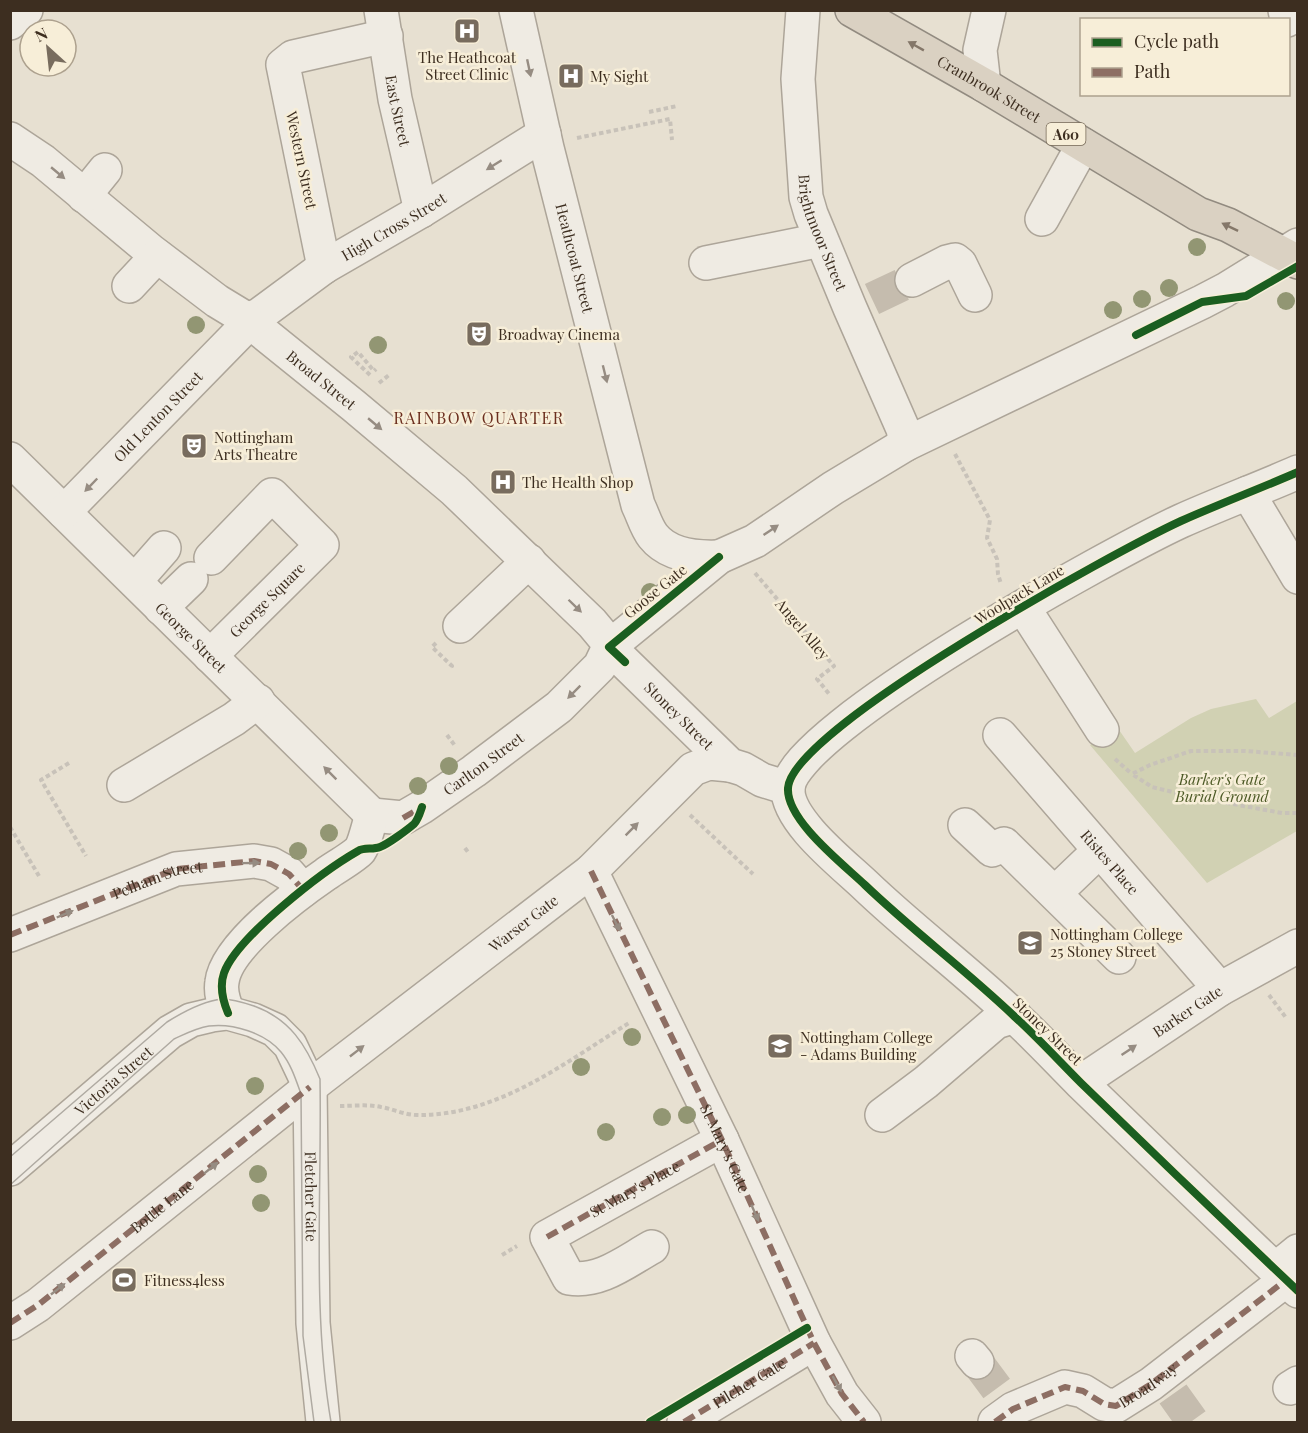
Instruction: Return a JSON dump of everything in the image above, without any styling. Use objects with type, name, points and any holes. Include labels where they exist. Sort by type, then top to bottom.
[{"type":"highway","name":"Cranbrook Street","points":[[852,10],[984,85],[1198,214],[1292,254]]},
{"type":"street","points":[[10,23],[26,10]]},
{"type":"street","name":"Heathcoat Street","points":[[516,10],[556,134],[638,505],[651,534],[663,546],[692,557],[734,561]]},
{"type":"street","name":"Brightmoor Street","points":[[804,10],[798,79],[806,197],[821,240],[861,303],[906,444]]},
{"type":"street","points":[[984,85],[980,50],[989,10]]},
{"type":"street","name":"Western Street","points":[[324,267],[282,66],[293,57],[383,23]]},
{"type":"street","name":"East Street","points":[[383,23],[396,99],[421,211]]},
{"type":"street","name":"High Cross Street","points":[[245,318],[259,315],[324,267],[556,134]]},
{"type":"street","name":"Broad Street","points":[[10,140],[44,161],[157,256],[217,301],[245,318],[454,490],[592,622],[609,647]]},
{"type":"street","points":[[1042,219],[1083,145]]},
{"type":"street","points":[[84,196],[105,170]]},
{"type":"street","points":[[706,263],[821,240]]},
{"type":"street","name":"Goose Gate","points":[[609,647],[734,561],[755,541],[833,488],[906,444],[1136,335],[1292,254]]},
{"type":"street","points":[[129,286],[157,256]]},
{"type":"street","points":[[912,280],[955,260],[960,264],[975,295]]},
{"type":"street","name":"Old Lenton Street","points":[[47,507],[245,327],[245,318]]},
{"type":"street","name":"George Street","points":[[10,459],[47,507],[135,581],[372,814]]},
{"type":"street","name":"Woolpack Lane","points":[[788,788],[798,765],[849,719],[928,666],[1023,607],[1073,577],[1179,522],[1298,472]]},
{"type":"street","points":[[1248,493],[1298,577]]},
{"type":"street","name":"George Square","points":[[160,608],[272,495],[322,545],[210,656]]},
{"type":"street","points":[[135,581],[164,548]]},
{"type":"street","points":[[460,626],[529,561]]},
{"type":"street","points":[[1023,607],[1102,729]]},
{"type":"street","name":"Stoney Street","points":[[609,647],[730,765],[743,769],[762,780],[788,788],[790,802],[806,827],[885,903],[1015,1016],[1081,1083],[1289,1273]]},
{"type":"street","name":"Carlton Street","points":[[372,814],[403,818],[474,771],[560,707],[600,666],[609,647]]},
{"type":"street","points":[[124,785],[234,719],[258,701]]},
{"type":"street","name":"Ristes Place","points":[[1000,735],[1220,989]]},
{"type":"street","name":"Warser Gate","points":[[311,1096],[591,871],[693,769],[709,763],[730,765]]},
{"type":"street","points":[[228,1013],[221,983],[231,959],[248,938],[303,890],[360,850],[372,814]]},
{"type":"street","points":[[965,825],[992,850],[1004,844],[1119,957]]},
{"type":"street","points":[[1055,893],[1099,851]]},
{"type":"street","name":"Pelham Street","points":[[10,935],[176,869],[254,861],[271,864],[289,874],[303,890]]},
{"type":"street","name":"St Mary's Gate","points":[[591,871],[722,1140],[814,1343],[842,1394],[864,1422]]},
{"type":"street","name":"Barker Gate","points":[[1081,1083],[1220,989],[1298,946]]},
{"type":"street","name":"Fletcher Gate","points":[[228,1013],[253,1020],[275,1030],[290,1045],[311,1096],[313,1323],[323,1422]]},
{"type":"street","name":"Victoria Street","points":[[10,1169],[170,1032],[191,1020],[228,1013]]},
{"type":"street","points":[[882,1115],[926,1082],[996,1022],[1015,1016]]},
{"type":"street","name":"Bottle Lane","points":[[10,1323],[38,1305],[311,1096]]},
{"type":"street","name":"St Mary's Place","points":[[534,1240],[722,1140]]},
{"type":"street","points":[[534,1240],[569,1278],[582,1280],[598,1277],[652,1247]]},
{"type":"street","name":"Broadway","points":[[1004,1410],[1065,1387],[1083,1391],[1104,1404],[1116,1406],[1167,1385],[1289,1273]]},
{"type":"street","name":"Pilcher Gate","points":[[684,1422],[814,1343]]},
{"type":"path","points":[[649,112],[677,106]]},
{"type":"path","points":[[556,134],[576,138],[670,119],[672,140]]},
{"type":"path","points":[[379,383],[389,375]]},
{"type":"path","points":[[956,454],[990,520],[987,538],[997,559],[998,574]]},
{"type":"path","points":[[1298,755],[1245,751],[1191,751],[1150,765],[1132,774],[1152,787],[1189,796],[1282,813],[1298,813]]},
{"type":"path","points":[[69,763],[42,780],[86,856]]},
{"type":"path","points":[[669,792],[753,874]]},
{"type":"path","points":[[10,827],[39,876]]},
{"type":"path","points":[[311,1096],[378,1106],[415,1115],[453,1112],[516,1092],[659,1007]]},
{"type":"path","points":[[1282,1014],[1287,1019]]},
{"type":"path","points":[[502,1255],[534,1240]]},
{"type":"green space","name":"Barker's Gate Burial Ground","points":[[1256,699],[1269,718],[1297,701],[1297,831],[1207,883],[1090,745],[1117,727],[1135,753],[1191,718],[1211,709]]},
{"type":"tunnel","points":[[872,299],[912,280]]},
{"type":"tunnel","points":[[977,1362],[1003,1397]]},
{"type":"tunnel","points":[[1173,1394],[1193,1422]]},
{"type":"tram line","points":[[10,1157],[167,1022],[180,1014],[208,1002],[222,999],[254,1006],[278,1018],[302,1044],[320,1079],[320,1294],[325,1380],[331,1422]]},
{"type":"tram line","points":[[10,1185],[174,1039],[200,1028],[218,1025],[248,1031],[274,1045],[288,1062],[301,1094],[303,1336],[314,1422]]},
{"type":"marked path","points":[[403,818],[422,807]]},
{"type":"marked path","points":[[10,935],[176,869],[254,861],[271,864],[289,874],[303,890]]},
{"type":"marked path","points":[[591,871],[722,1140],[814,1343],[842,1394],[864,1422]]},
{"type":"marked path","points":[[10,1323],[38,1305],[310,1087]]},
{"type":"marked path","points":[[547,1237],[722,1140]]},
{"type":"marked path","points":[[995,1422],[1013,1409],[1065,1387],[1083,1391],[1104,1404],[1116,1406],[1151,1384],[1286,1280]]},
{"type":"marked path","points":[[684,1422],[814,1343]]},
{"type":"cycle path","points":[[1136,335],[1202,302],[1246,296],[1298,266]]},
{"type":"cycle path","points":[[1298,472],[1146,538],[1030,602],[962,643],[897,685],[842,725],[803,760],[788,788],[796,814],[830,854],[1024,1025],[1081,1083],[1298,1291]]},
{"type":"cycle path","points":[[625,662],[609,647],[719,557]]},
{"type":"cycle path","points":[[228,1013],[222,994],[224,973],[232,958],[246,942],[283,906],[324,873],[360,850],[377,848],[407,830],[417,820],[422,807]]},
{"type":"cycle path","points":[[650,1422],[807,1328]]},
{"type":"place","name":"The Heathcoat Street Clinic","points":[[467,31]]},
{"type":"place","name":"My Sight","points":[[571,76]]},
{"type":"place","name":"Broadway Cinema","points":[[479,334]]},
{"type":"place","name":"Nottingham Arts Theatre","points":[[194,446]]},
{"type":"place","name":"The Health Shop","points":[[503,482]]},
{"type":"place","name":"Nottingham College 25 Stoney Street","points":[[1030,943]]},
{"type":"place","name":"Nottingham College - Adams Building","points":[[780,1046]]},
{"type":"place","name":"Fitness4less","points":[[124,1280]]},
{"type":"district","name":"RAINBOW QUARTER","points":[[479,417]]}]
